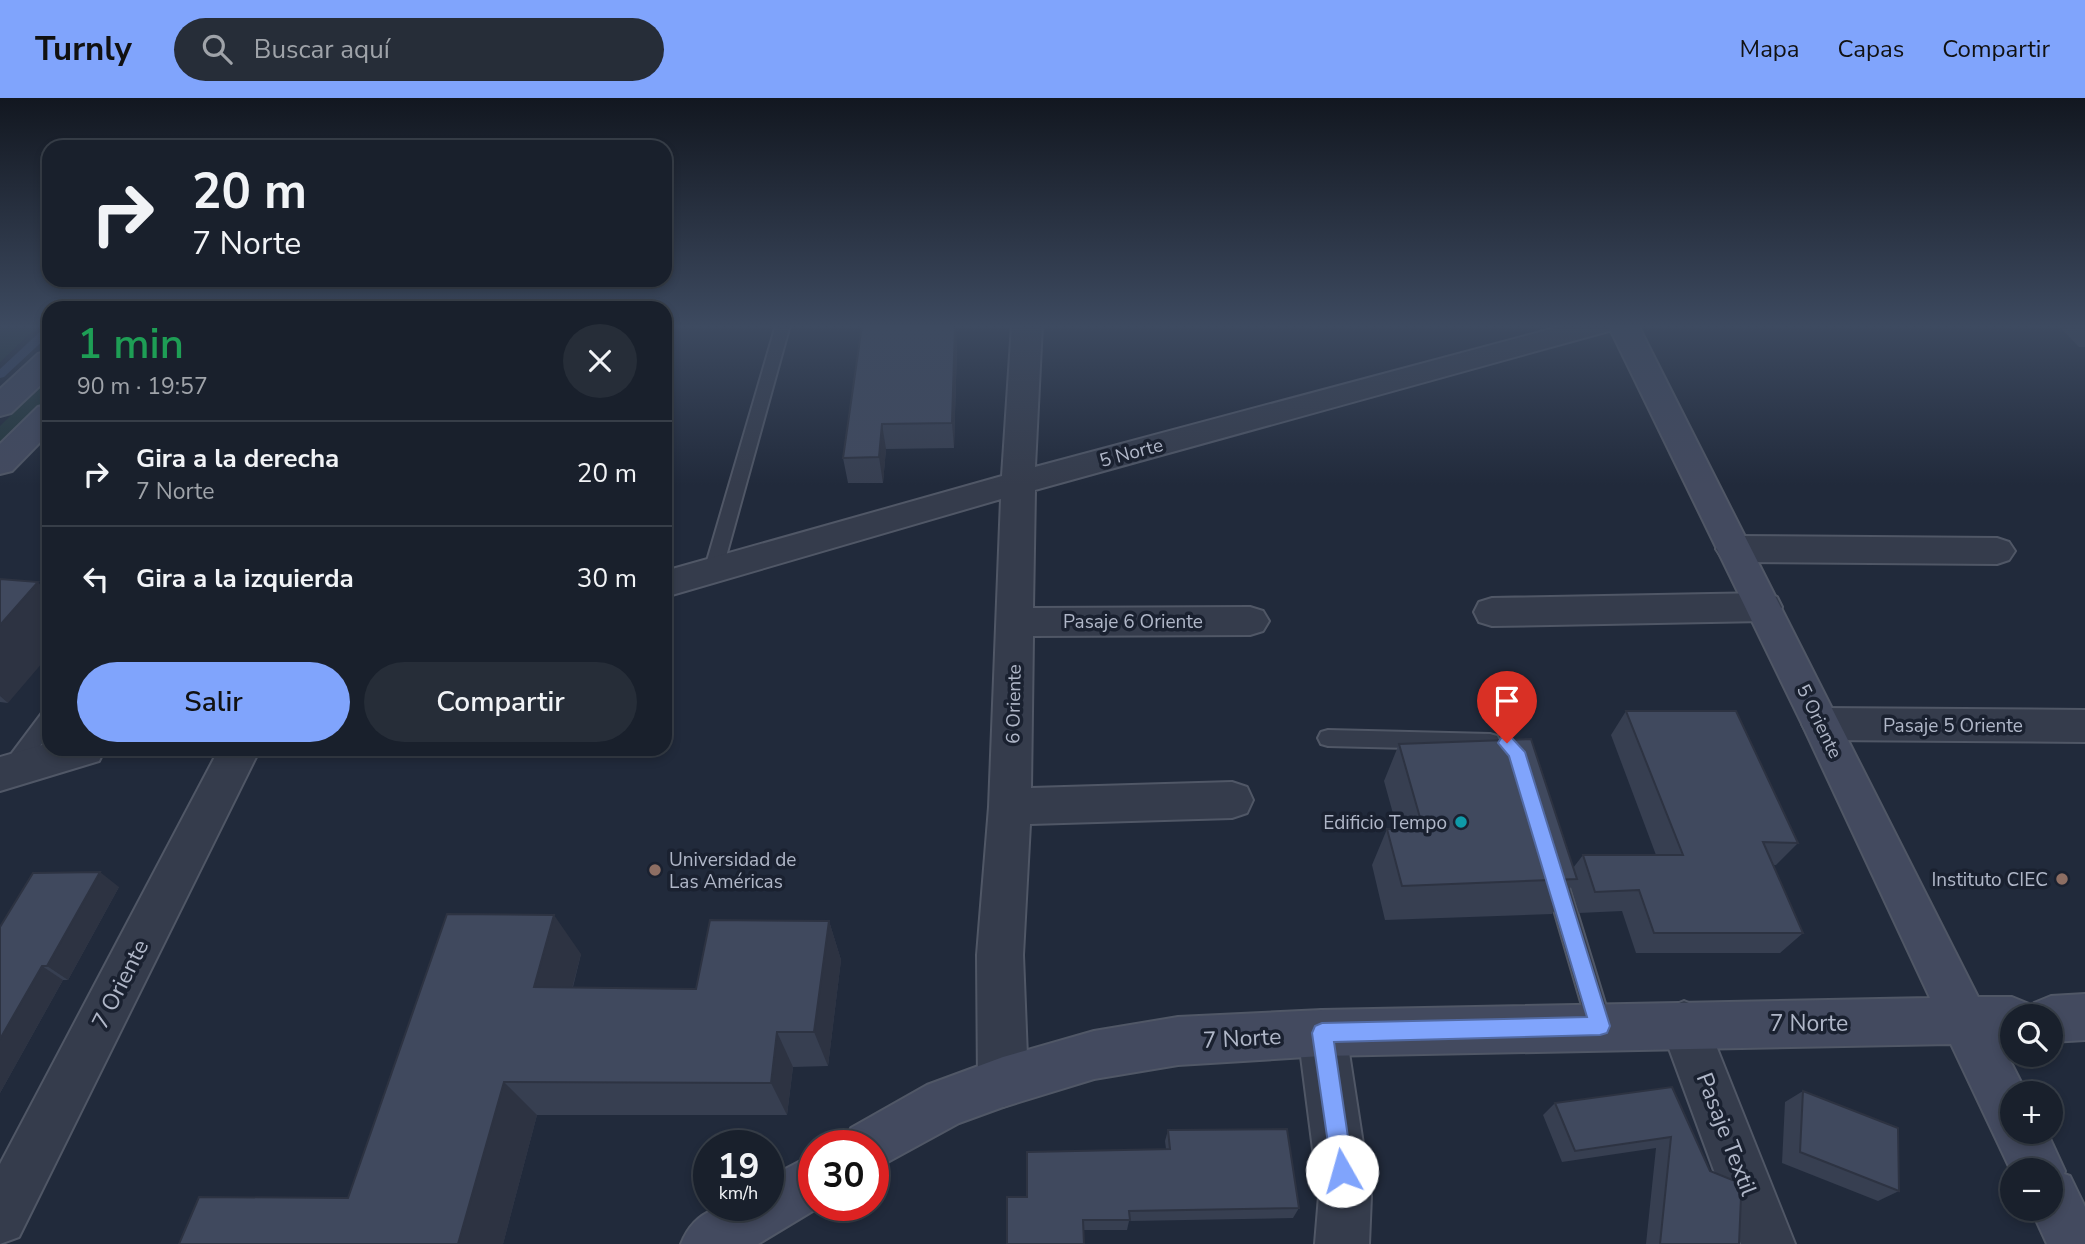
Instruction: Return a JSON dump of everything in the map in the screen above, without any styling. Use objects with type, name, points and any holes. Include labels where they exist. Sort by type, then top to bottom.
[{"type":"main road","points":[[0,406],[29,378]]},
{"type":"main road","name":"5 Oriente","points":[[1650,378],[1822,724],[2000,1094]]},
{"type":"main road","points":[[0,463],[42,421]]},
{"type":"main road","points":[[2063,1018],[2085,1017]]},
{"type":"main road","name":"7 Norte","points":[[889,1135],[945,1103],[1003,1082],[1094,1055],[1178,1041],[1322,1033],[1600,1026],[2000,1021]]},
{"type":"main road","points":[[708,1244],[798,1190]]},
{"type":"main road","points":[[2063,1220],[2075,1244]]},
{"type":"street","name":"6 Oriente","points":[[1003,1082],[1000,955],[1010,807],[1018,483],[1024,378]]},
{"type":"street","name":"5 Norte","points":[[672,582],[1018,483],[1402,378]]},
{"type":"street","points":[[1734,549],[1997,551]]},
{"type":"street","points":[[1492,612],[1763,607]]},
{"type":"street","name":"Pasaje 6 Oriente","points":[[1015,622],[1250,621]]},
{"type":"street","name":"Pasaje 5 Oriente","points":[[1822,724],[2085,726]]},
{"type":"street","points":[[5,772],[61,756]]},
{"type":"street","name":"7 Oriente","points":[[0,1218],[236,756]]},
{"type":"street","points":[[1010,807],[1232,800]]},
{"type":"street","name":"Pasaje Textil","points":[[1684,1024],[1768,1244]]},
{"type":"street","points":[[1322,1033],[1345,1196],[1342,1244]]},
{"type":"lane","points":[[713,571],[768,378]]},
{"type":"lane","points":[[5,772],[42,727]]},
{"type":"lane","points":[[1328,738],[1490,742],[1507,743],[1512,748]]},
{"type":"lane","points":[[1549,857],[1600,1026]]},
{"type":"green space","points":[[42,385],[42,403],[0,444],[0,426]]},
{"type":"building","points":[[854,378],[953,378],[952,423],[882,424],[879,457],[843,458]]},
{"type":"building","points":[[0,579],[38,582],[0,625]]},
{"type":"building","points":[[1626,711],[1736,711],[1798,843],[1763,842],[1803,933],[1654,933],[1639,890],[1595,892],[1583,855],[1683,855]]},
{"type":"building","points":[[1531,739],[1577,879],[1402,886],[1387,829],[1423,828],[1399,744]]},
{"type":"building","points":[[100,872],[47,966],[42,966],[0,1039],[0,927],[33,873]]},
{"type":"building","points":[[447,914],[554,915],[534,987],[696,989],[710,920],[829,921],[814,1032],[777,1032],[771,1083],[504,1082],[458,1244],[179,1244],[199,1197],[348,1198]]},
{"type":"building","points":[[1672,1087],[1710,1171],[1735,1181],[1741,1197],[1739,1244],[1660,1244],[1671,1137],[1575,1151],[1555,1103]]},
{"type":"building","points":[[1803,1091],[1898,1128],[1899,1191],[1800,1152]]},
{"type":"building","points":[[1287,1129],[1299,1208],[1129,1211],[1130,1220],[1083,1220],[1084,1244],[1007,1244],[1007,1197],[1027,1197],[1027,1152],[1170,1149],[1168,1130]]},
{"type":"place","name":"Edificio Tempo","points":[[1461,822]]},
{"type":"place","name":"Universidad de Las Américas","points":[[655,870]]},
{"type":"place","name":"Instituto CIEC","points":[[2062,879]]},
{"type":"route","points":[[1342,1171],[1322,1033],[1600,1026],[1517,752],[1507,743]]}]
